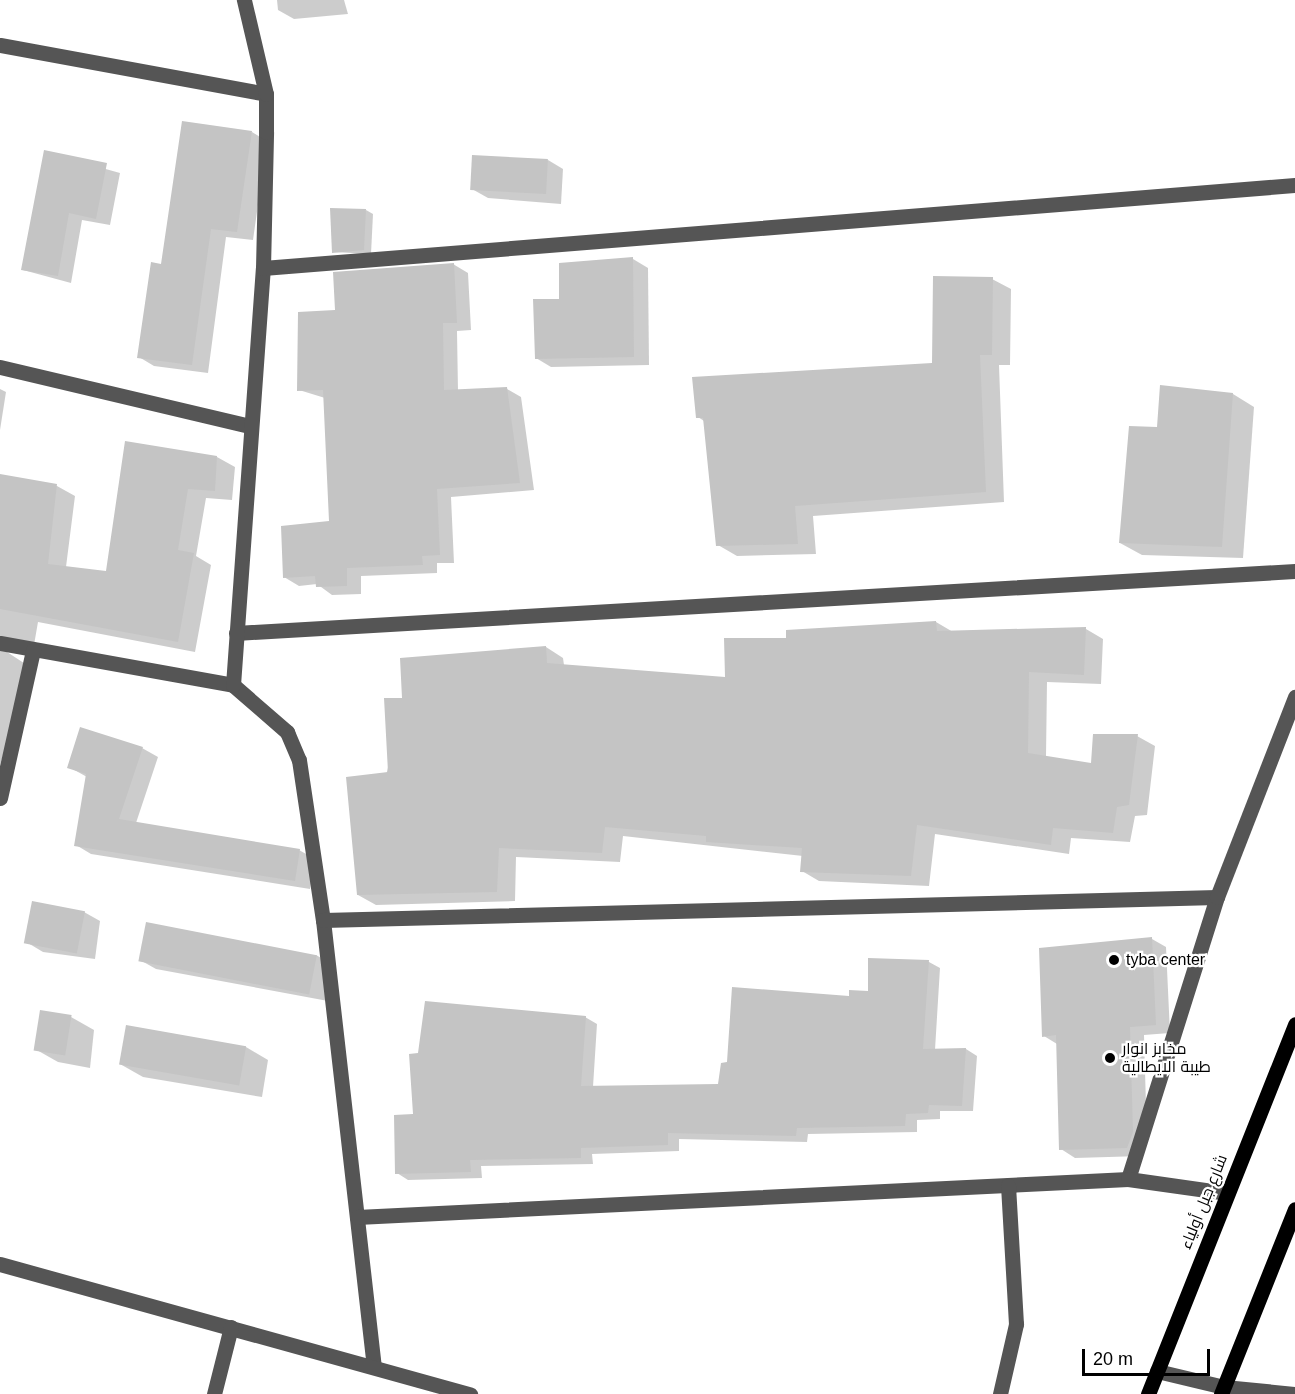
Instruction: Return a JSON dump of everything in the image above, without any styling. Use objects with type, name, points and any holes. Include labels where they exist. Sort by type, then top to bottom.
[{"type":"main road","name":"شارع جبل أولياء","points":[[1148,1394],[1295,1024]]},
{"type":"main road","points":[[1222,1390],[1295,1209]]},
{"type":"street","points":[[233,685],[249,426],[263,268],[266,94],[244,0]]},
{"type":"street","points":[[0,45],[266,94]]},
{"type":"street","points":[[263,268],[1295,185]]},
{"type":"street","points":[[0,367],[249,426]]},
{"type":"street","points":[[236,633],[1295,571]]},
{"type":"street","points":[[0,643],[233,685],[287,732],[299,760],[323,920],[374,1367]]},
{"type":"street","points":[[0,798],[33,650]]},
{"type":"street","points":[[1128,1179],[1217,897],[1295,697]]},
{"type":"street","points":[[323,920],[1217,897]]},
{"type":"street","points":[[357,1217],[1128,1179],[1226,1193]]},
{"type":"street","points":[[1000,1394],[1016,1324],[1008,1185]]},
{"type":"street","points":[[0,1264],[470,1394]]},
{"type":"street","points":[[214,1394],[231,1327]]},
{"type":"street","points":[[1157,1371],[1222,1390],[1295,1394]]},
{"type":"building","points":[[182,121],[252,131],[237,232],[211,229],[192,365],[137,358],[151,262],[161,264]]},
{"type":"building","points":[[44,150],[107,163],[96,219],[69,213],[58,276],[21,270]]},
{"type":"building","points":[[472,155],[548,159],[546,194],[470,190]]},
{"type":"building","points":[[330,208],[366,209],[364,250],[332,253]]},
{"type":"building","points":[[633,257],[634,357],[535,359],[533,299],[559,299],[559,263]]},
{"type":"building","points":[[454,263],[457,323],[443,323],[444,390],[507,387],[520,483],[437,489],[440,555],[422,556],[423,565],[347,568],[347,586],[316,587],[315,576],[283,578],[281,526],[329,521],[323,390],[297,391],[298,312],[335,310],[333,272]]},
{"type":"building","points":[[933,276],[993,277],[992,355],[980,355],[986,492],[795,506],[798,544],[716,546],[703,418],[696,418],[692,377],[932,363]]},
{"type":"building","points":[[1160,385],[1233,393],[1222,547],[1119,543],[1129,426],[1157,427]]},
{"type":"building","points":[[125,441],[217,456],[215,491],[188,489],[178,550],[194,553],[178,642],[0,609],[0,474],[57,484],[48,564],[106,571]]},
{"type":"building","points":[[936,621],[937,631],[1086,627],[1084,675],[1029,672],[1028,753],[1091,763],[1093,734],[1138,734],[1129,805],[1117,807],[1113,833],[1053,828],[1051,845],[917,825],[911,876],[800,872],[802,848],[706,842],[706,836],[605,827],[602,853],[499,848],[497,892],[357,895],[346,777],[388,772],[384,698],[402,698],[400,658],[546,646],[547,663],[725,677],[724,638],[786,638],[786,630]]},
{"type":"building","points":[[80,727],[143,747],[119,819],[300,849],[295,881],[74,846],[86,774],[67,768]]},
{"type":"building","points":[[32,901],[85,911],[77,954],[24,943]]},
{"type":"building","points":[[146,922],[317,955],[309,994],[138,961]]},
{"type":"building","points":[[1152,937],[1156,1025],[1130,1027],[1133,1132],[1127,1148],[1059,1150],[1056,1035],[1042,1037],[1039,948]]},
{"type":"building","points":[[868,958],[929,960],[923,1049],[966,1048],[962,1106],[929,1105],[928,1113],[906,1114],[905,1126],[797,1128],[796,1136],[668,1133],[668,1145],[581,1148],[581,1158],[470,1160],[471,1172],[395,1174],[394,1115],[413,1114],[409,1054],[418,1053],[425,1001],[586,1016],[581,1086],[718,1084],[721,1063],[727,1062],[732,987],[849,996],[849,990],[868,991]]},
{"type":"building","points":[[40,1010],[72,1015],[65,1056],[34,1050]]},
{"type":"building","points":[[126,1025],[246,1046],[239,1086],[119,1064]]},
{"type":"place","name":"tyba center","points":[[1114,960]]},
{"type":"place","name":"مخابز انوار طيبة الايطالية","points":[[1110,1058]]}]
